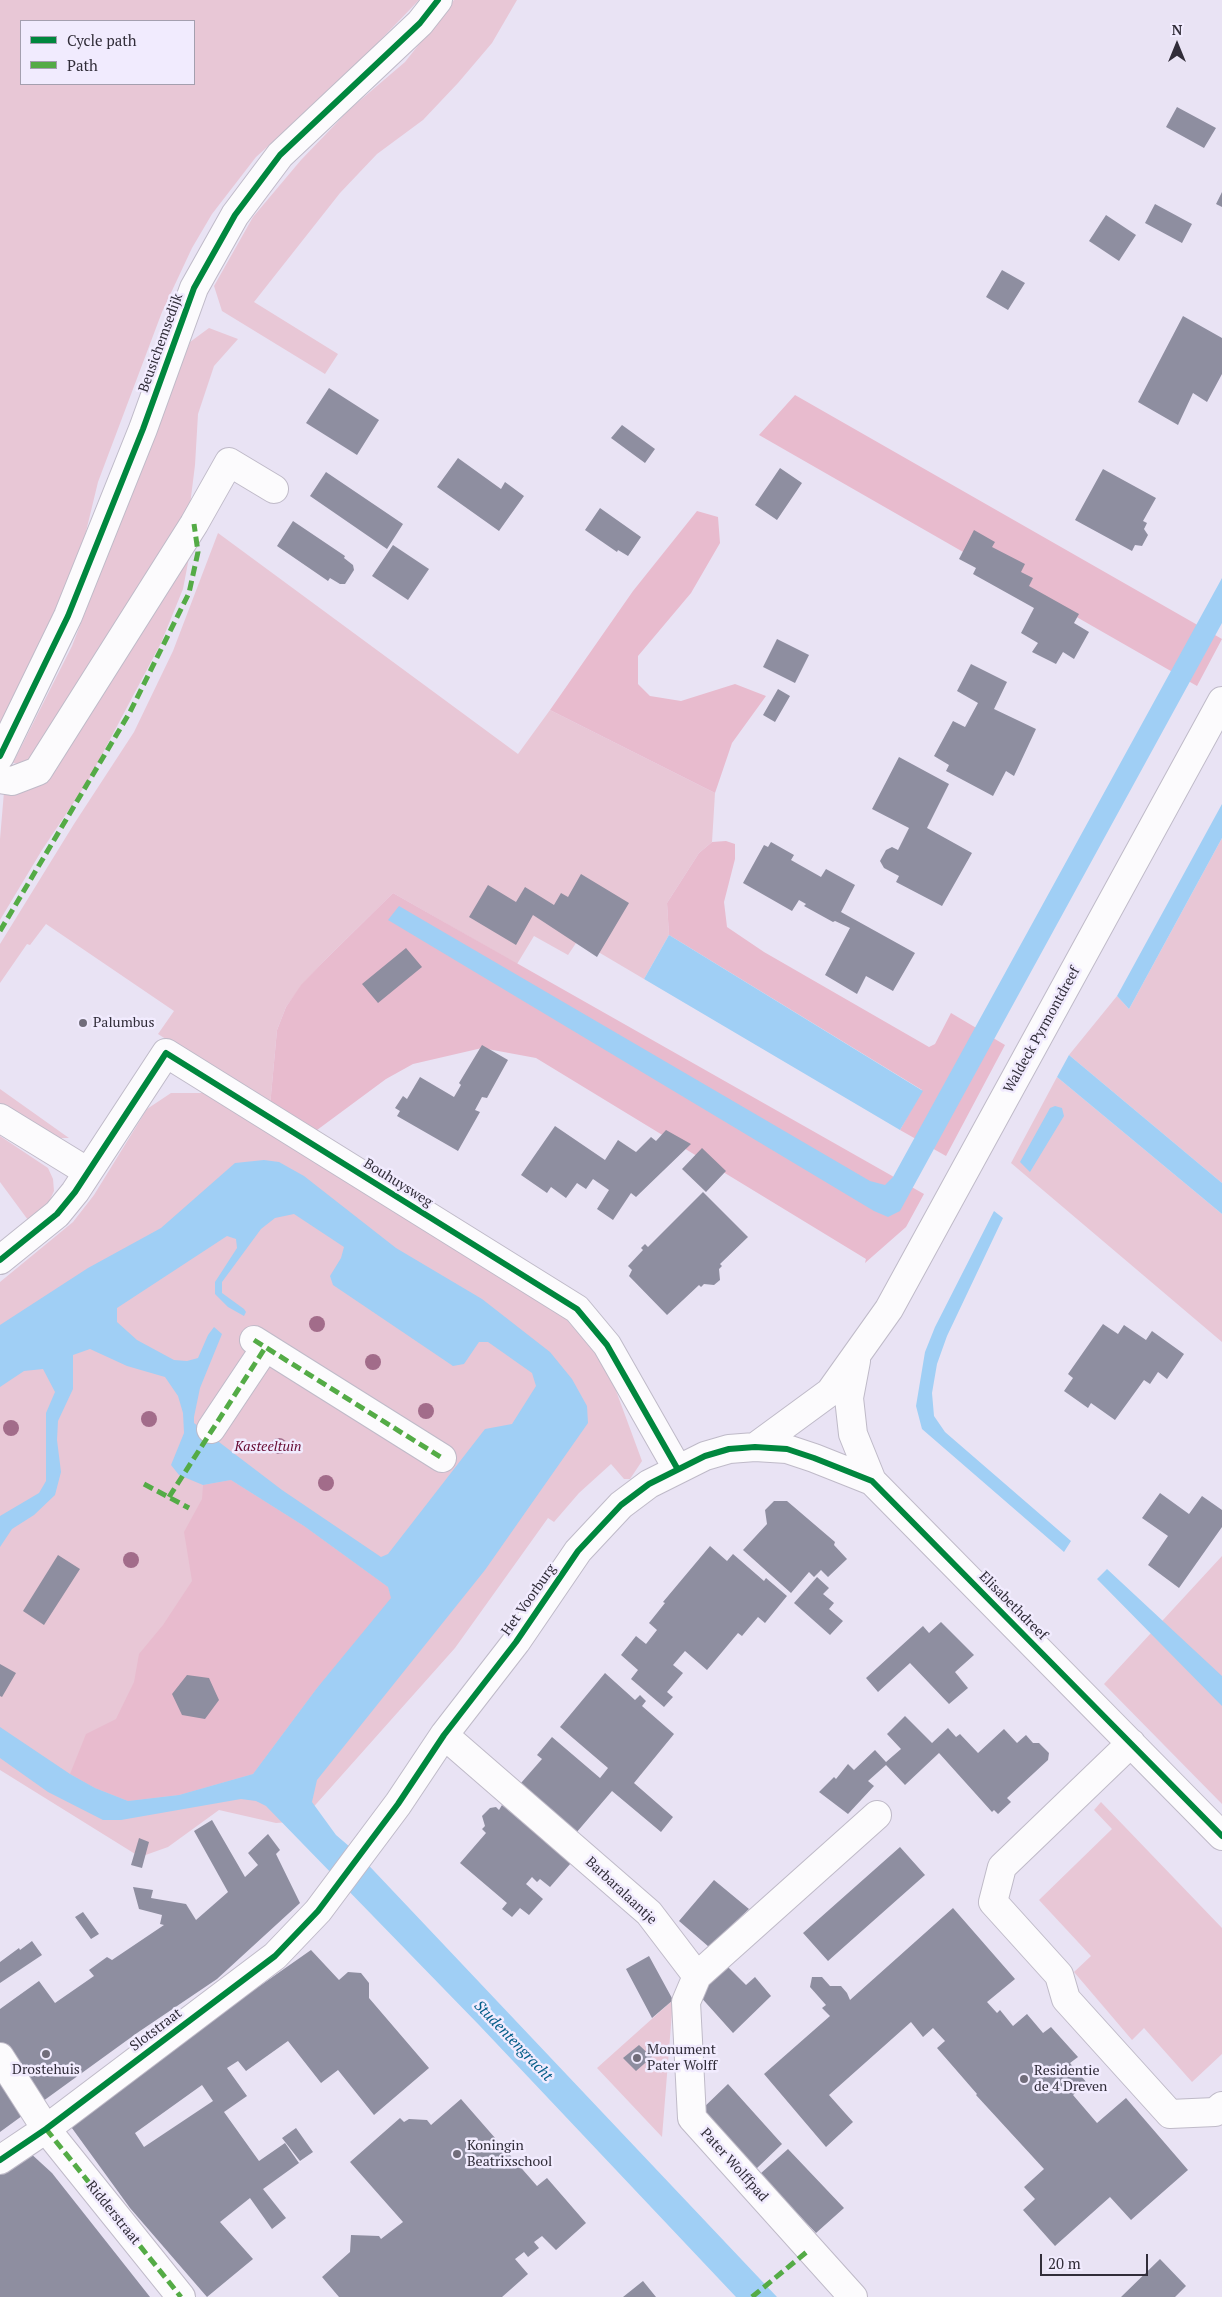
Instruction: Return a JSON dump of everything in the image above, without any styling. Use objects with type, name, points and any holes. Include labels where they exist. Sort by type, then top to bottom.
[{"type":"street","name":"Beusichemsedijk","points":[[0,756],[68,616],[143,429],[194,288],[235,215],[280,155],[420,24],[438,0]]},
{"type":"street","points":[[0,779],[12,781],[38,771],[194,524],[230,462],[274,488]]},
{"type":"street","name":"Waldeck Pyrmontdreef","points":[[755,1447],[830,1392],[889,1309],[1222,701]]},
{"type":"street","name":"Bouhuysweg","points":[[88,1172],[166,1053],[577,1309],[607,1345],[677,1468]]},
{"type":"street","points":[[0,1118],[88,1172],[57,1214],[0,1260]]},
{"type":"street","points":[[211,1429],[259,1344],[442,1458]]},
{"type":"street","name":"Waldeck Pyrmontdreef","points":[[857,1355],[849,1398],[853,1434],[872,1482]]},
{"type":"street","name":"Het Voorburg","points":[[375,1832],[398,1804],[444,1735],[516,1642],[578,1551],[621,1505],[649,1484],[677,1468],[729,1449],[755,1447]]},
{"type":"street","name":"Elisabethdreef","points":[[755,1447],[787,1449],[872,1482],[1222,1836]]},
{"type":"street","name":"Barbaralaantje","points":[[444,1735],[649,1913],[697,1976]]},
{"type":"street","points":[[1131,1743],[1002,1867],[993,1902],[1059,1975],[1066,1999],[1170,2114],[1215,2112],[1222,2106]]},
{"type":"street","points":[[697,1976],[877,1815]]},
{"type":"street","name":"Slotstraat","points":[[0,2160],[46,2129],[275,1956],[318,1911],[375,1832]]},
{"type":"street","name":"Pater Wolffpad","points":[[697,1976],[686,2002],[692,2118],[853,2297]]},
{"type":"street","name":"Ridderstraat","points":[[0,2057],[46,2129],[181,2297]]},
{"type":"green space","points":[[0,0],[419,0],[341,81],[256,157],[212,214],[192,248],[162,312],[98,482],[82,548],[58,616],[0,731]]},
{"type":"green space","points":[[454,0],[517,0],[492,43],[458,83],[423,120],[377,154],[340,193],[254,302],[338,354],[325,374],[222,311],[214,286],[253,217],[301,160],[350,109],[405,62]]},
{"type":"green space","points":[[209,328],[238,339],[214,366],[198,414],[190,505],[32,766],[13,763],[72,646],[190,342]]},
{"type":"green space","points":[[218,533],[518,754],[550,710],[715,793],[712,842],[699,853],[667,903],[669,935],[644,979],[578,940],[568,955],[534,936],[517,964],[393,893],[324,961],[302,985],[286,1007],[277,1030],[270,1106],[158,1034],[174,1011],[46,924],[30,945],[27,944],[0,983],[0,944],[74,824],[134,732],[173,651]]},
{"type":"green space","points":[[190,552],[183,589],[161,643],[88,781],[42,850],[0,920],[0,839],[4,792]]},
{"type":"green space","points":[[1222,838],[1222,1183],[1069,1055],[1117,996],[1129,1009]]},
{"type":"green space","points":[[1057,1077],[1222,1214],[1222,1342],[1011,1163]]},
{"type":"green space","points":[[0,1089],[69,1138],[52,1138],[0,1103]]},
{"type":"green space","name":"Kasteeltuin","points":[[171,1093],[203,1093],[386,1200],[523,1285],[566,1319],[597,1355],[615,1388],[642,1461],[630,1479],[624,1479],[611,1464],[579,1493],[554,1522],[548,1518],[455,1648],[301,1821],[276,1823],[219,1810],[168,1847],[140,1857],[0,1770],[0,1282],[73,1222],[94,1195],[147,1109]]},
{"type":"green space","points":[[0,1136],[48,1168],[53,1179],[54,1191],[48,1204],[28,1220],[0,1182]]},
{"type":"green space","points":[[1222,1556],[1222,1804],[1104,1684]]},
{"type":"green space","points":[[1101,1802],[1222,1928],[1222,2054],[1192,2082],[1144,2028],[1132,2040],[1074,1972],[1091,1956],[1039,1900],[1112,1829],[1094,1810]]},
{"type":"green space","points":[[673,2000],[662,2137],[597,2068]]},
{"type":"shaded area","points":[[795,395],[1222,639],[1197,686],[759,435]]},
{"type":"shaded area","points":[[697,511],[718,517],[720,543],[691,593],[638,656],[638,684],[650,696],[681,701],[735,684],[766,696],[732,743],[715,793],[550,710],[633,591]]},
{"type":"shaded area","points":[[726,841],[735,844],[735,859],[724,902],[727,927],[764,952],[929,1047],[935,1044],[951,1013],[1005,1045],[946,1156],[900,1130],[922,1090],[669,935],[667,903],[699,853],[712,842]]},
{"type":"shaded area","points":[[393,893],[924,1194],[906,1227],[865,1263],[866,1259],[536,1058],[482,1048],[413,1064],[386,1079],[313,1133],[270,1106],[277,1030],[286,1007],[301,985]]},
{"type":"shaded area","points":[[231,1480],[304,1526],[388,1587],[392,1598],[317,1688],[253,1774],[179,1795],[128,1801],[95,1788],[70,1774],[86,1734],[116,1719],[134,1682],[139,1654],[163,1625],[192,1581],[184,1532],[202,1499],[203,1485]]},
{"type":"water","points":[[1222,578],[1222,623],[900,1211],[888,1217],[874,1211],[388,920],[399,906],[870,1181],[885,1185],[893,1177]]},
{"type":"water","points":[[1222,804],[1222,838],[1129,1009],[1117,996]]},
{"type":"water","points":[[669,935],[923,1091],[900,1130],[644,979]]},
{"type":"water","points":[[1069,1055],[1222,1183],[1222,1214],[1057,1077]]},
{"type":"water","points":[[1055,1106],[1062,1108],[1064,1116],[1030,1172],[1020,1162],[1050,1108]]},
{"type":"water","name":"Studentengracht","points":[[264,1160],[279,1162],[304,1176],[396,1248],[482,1299],[550,1352],[572,1379],[587,1406],[588,1423],[485,1570],[317,1780],[312,1802],[336,1835],[357,1853],[777,2297],[736,2297],[479,2025],[266,1806],[256,1801],[241,1799],[121,1820],[103,1820],[48,1792],[0,1758],[0,1727],[70,1774],[95,1788],[128,1801],[179,1795],[253,1774],[317,1688],[391,1598],[388,1587],[304,1526],[231,1480],[203,1485],[179,1475],[171,1465],[184,1433],[183,1413],[178,1396],[165,1377],[127,1366],[90,1349],[73,1355],[73,1389],[58,1421],[57,1440],[61,1472],[55,1495],[34,1515],[12,1529],[0,1547],[0,1516],[39,1493],[46,1481],[46,1413],[55,1392],[43,1369],[24,1371],[0,1387],[0,1325],[88,1268],[161,1228],[235,1163]],"holes":[[[294,1214],[344,1247],[341,1258],[330,1276],[333,1285],[453,1366],[464,1364],[479,1342],[488,1342],[532,1373],[536,1386],[512,1424],[485,1429],[388,1554],[381,1557],[282,1490],[194,1423],[200,1388],[222,1334],[214,1327],[208,1335],[198,1358],[187,1361],[174,1360],[137,1340],[117,1322],[117,1308],[227,1236],[236,1239],[237,1248],[215,1282],[215,1294],[228,1307],[244,1316],[246,1312],[244,1309],[222,1293],[222,1282],[261,1229],[275,1218]]]},
{"type":"water","points":[[994,1211],[1003,1218],[947,1336],[937,1364],[932,1393],[934,1416],[945,1432],[1071,1541],[1064,1552],[922,1429],[916,1406],[925,1352],[935,1327]]},
{"type":"water","points":[[1107,1569],[1222,1676],[1222,1706],[1097,1579]]},
{"type":"building","points":[[1177,107],[1216,128],[1204,148],[1166,127]]},
{"type":"building","points":[[1222,192],[1222,207],[1216,204]]},
{"type":"building","points":[[1155,204],[1192,224],[1182,243],[1145,223]]},
{"type":"building","points":[[1106,215],[1136,235],[1119,261],[1089,241]]},
{"type":"building","points":[[1002,270],[1025,283],[1008,310],[986,297]]},
{"type":"building","points":[[1183,316],[1222,338],[1222,374],[1207,402],[1193,393],[1178,425],[1138,402]]},
{"type":"building","points":[[329,388],[379,420],[357,455],[306,423]]},
{"type":"building","points":[[622,425],[655,449],[645,463],[611,438]]},
{"type":"building","points":[[458,458],[501,489],[505,482],[524,496],[499,531],[437,487]]},
{"type":"building","points":[[780,468],[802,483],[777,520],[755,505]]},
{"type":"building","points":[[1103,469],[1156,498],[1143,521],[1147,523],[1144,529],[1148,535],[1142,546],[1135,545],[1132,551],[1075,520]]},
{"type":"building","points":[[326,472],[403,524],[387,549],[310,496]]},
{"type":"building","points":[[600,508],[641,537],[628,556],[618,550],[617,552],[585,530]]},
{"type":"building","points":[[293,521],[345,556],[344,558],[353,565],[354,570],[345,584],[340,584],[330,578],[328,581],[277,546]]},
{"type":"building","points":[[974,530],[995,542],[992,547],[1025,564],[1021,572],[1033,578],[1029,586],[1079,614],[1074,623],[1089,632],[1074,659],[1063,652],[1056,664],[1032,652],[1038,643],[1021,633],[1034,608],[973,574],[976,568],[959,559]]},
{"type":"building","points":[[393,545],[429,569],[408,600],[372,576]]},
{"type":"building","points":[[777,639],[809,655],[795,683],[763,667]]},
{"type":"building","points":[[971,664],[1007,682],[994,709],[1036,729],[1014,776],[1006,771],[993,796],[946,771],[949,765],[934,756],[953,721],[965,727],[978,703],[957,691]]},
{"type":"building","points":[[778,689],[790,696],[775,722],[763,715]]},
{"type":"building","points":[[899,757],[949,784],[927,828],[972,853],[942,906],[896,882],[899,876],[884,868],[880,861],[886,850],[892,847],[898,850],[909,828],[872,809]]},
{"type":"building","points":[[771,842],[794,855],[791,860],[821,877],[826,869],[855,885],[841,912],[915,953],[893,991],[866,976],[857,994],[825,975],[850,928],[835,921],[833,922],[804,906],[806,904],[799,900],[792,911],[743,883],[764,845],[768,847]]},
{"type":"building","points":[[581,874],[629,903],[597,957],[533,915],[516,945],[469,917],[488,885],[516,902],[525,887],[554,905],[561,893],[568,897]]},
{"type":"building","points":[[406,948],[422,967],[378,1003],[362,984]]},
{"type":"building","points":[[482,1045],[508,1060],[487,1098],[482,1097],[475,1110],[480,1112],[458,1151],[397,1116],[400,1111],[395,1108],[403,1096],[407,1099],[420,1077],[454,1097],[461,1085],[459,1083]]},
{"type":"building","points":[[555,1126],[605,1160],[618,1140],[636,1152],[651,1137],[656,1141],[666,1130],[691,1144],[636,1197],[631,1193],[613,1220],[597,1209],[609,1190],[593,1179],[586,1189],[577,1183],[566,1198],[551,1187],[547,1193],[521,1175]]},
{"type":"building","points":[[702,1148],[726,1171],[706,1192],[682,1169]]},
{"type":"building","points":[[703,1192],[748,1237],[720,1264],[722,1266],[719,1269],[720,1280],[714,1285],[704,1284],[701,1287],[699,1285],[667,1315],[629,1276],[632,1270],[628,1266],[643,1250],[641,1248],[645,1244],[648,1247]]},
{"type":"building","points":[[1103,1324],[1118,1334],[1124,1325],[1146,1340],[1152,1331],[1184,1354],[1167,1379],[1158,1372],[1150,1384],[1144,1380],[1115,1420],[1091,1403],[1088,1408],[1064,1391],[1073,1378],[1068,1374]]},
{"type":"building","points":[[1160,1493],[1189,1514],[1202,1496],[1222,1510],[1222,1527],[1179,1588],[1148,1565],[1168,1536],[1142,1518]]},
{"type":"building","points":[[774,1501],[787,1501],[835,1542],[834,1545],[847,1559],[828,1577],[821,1570],[814,1577],[809,1572],[791,1593],[743,1550],[767,1524],[765,1510]]},
{"type":"building","points":[[710,1546],[727,1561],[733,1554],[764,1581],[766,1578],[787,1596],[765,1623],[758,1617],[742,1636],[738,1633],[707,1670],[685,1651],[673,1665],[683,1673],[667,1692],[673,1697],[664,1707],[631,1679],[638,1670],[621,1655],[636,1636],[646,1644],[657,1630],[649,1623],[665,1603],[663,1602]]},
{"type":"building","points":[[58,1555],[80,1569],[44,1625],[23,1611]]},
{"type":"building","points":[[817,1577],[829,1588],[823,1594],[834,1603],[829,1609],[843,1621],[830,1635],[794,1603]]},
{"type":"building","points":[[941,1622],[974,1655],[955,1672],[968,1688],[949,1704],[910,1663],[878,1692],[866,1678],[923,1626],[929,1633]]},
{"type":"building","points":[[0,1664],[16,1673],[2,1697],[0,1696]]},
{"type":"building","points":[[605,1673],[635,1700],[640,1695],[646,1701],[642,1706],[674,1734],[634,1783],[673,1817],[661,1832],[612,1791],[576,1833],[521,1783],[542,1759],[537,1755],[552,1737],[600,1778],[608,1768],[560,1727]]},
{"type":"building","points":[[187,1675],[209,1678],[219,1700],[205,1719],[182,1715],[172,1694]]},
{"type":"building","points":[[905,1716],[932,1743],[948,1728],[956,1737],[960,1734],[978,1753],[1004,1729],[1017,1743],[1026,1735],[1033,1743],[1039,1743],[1049,1753],[1048,1760],[1007,1798],[1011,1802],[998,1814],[994,1810],[992,1812],[939,1753],[905,1785],[886,1765],[868,1781],[874,1786],[848,1814],[819,1792],[834,1777],[836,1779],[848,1764],[854,1770],[875,1750],[886,1762],[901,1749],[887,1734]]},
{"type":"building","points":[[502,1805],[571,1863],[550,1887],[540,1879],[537,1882],[532,1877],[526,1884],[543,1899],[529,1915],[520,1908],[512,1917],[502,1909],[507,1903],[460,1863],[486,1833],[482,1829],[485,1826],[482,1816],[490,1808],[496,1807],[499,1810]]},
{"type":"building","points":[[212,1820],[245,1877],[258,1865],[248,1853],[268,1834],[280,1850],[276,1854],[300,1903],[217,1979],[137,2033],[39,2104],[0,2042],[0,2009],[39,1981],[55,2003],[94,1976],[89,1970],[107,1957],[112,1960],[164,1925],[160,1924],[162,1915],[139,1909],[133,1887],[153,1890],[151,1898],[186,1904],[196,1920],[228,1892],[194,1831]]},
{"type":"building","points":[[139,1838],[149,1842],[142,1868],[131,1865]]},
{"type":"building","points":[[900,1847],[925,1875],[828,1961],[803,1933]]},
{"type":"building","points":[[714,1880],[749,1909],[709,1947],[679,1921]]},
{"type":"building","name":"Residentie de 4 Dreven","points":[[953,1908],[1015,1979],[987,2002],[997,2013],[1000,2010],[1013,2026],[1027,2014],[1043,2033],[1051,2027],[1078,2057],[1070,2063],[1087,2083],[1073,2095],[1097,2123],[1126,2098],[1188,2170],[1131,2220],[1110,2197],[1055,2246],[1023,2210],[1035,2199],[1024,2187],[1044,2169],[976,2095],[937,2048],[945,2041],[933,2028],[923,2037],[911,2022],[829,2095],[853,2122],[826,2147],[764,2074],[830,2016],[822,2008],[826,2005],[810,1987],[812,1977],[822,1977],[830,1986],[841,1986],[850,2000]]},
{"type":"building","points":[[83,1912],[99,1934],[91,1939],[75,1917]]},
{"type":"building","points":[[32,1941],[42,1955],[0,1983],[0,1962]]},
{"type":"building","points":[[311,1950],[339,1980],[348,1972],[361,1973],[369,1983],[369,1998],[429,2068],[374,2115],[338,2070],[321,2083],[288,2041],[246,2071],[238,2061],[227,2068],[247,2096],[224,2112],[259,2161],[285,2143],[299,2163],[263,2189],[286,2218],[272,2229],[250,2198],[220,2222],[253,2259],[207,2297],[130,2208],[69,2124],[177,2044]],"holes":[[[202,2085],[213,2101],[144,2147],[135,2133]]]},
{"type":"building","points":[[649,1956],[673,2000],[652,2018],[626,1969]]},
{"type":"building","points":[[727,1966],[746,1985],[755,1977],[771,1996],[733,2033],[698,1994]]},
{"type":"building","name":"Monument Pater Wolff","points":[[639,2045],[652,2057],[636,2071],[623,2058]]},
{"type":"building","points":[[0,2075],[26,2113],[0,2132]]},
{"type":"building","points":[[728,2084],[782,2144],[756,2169],[701,2110]]},
{"type":"building","points":[[461,2099],[537,2186],[547,2178],[586,2223],[556,2250],[542,2236],[534,2242],[539,2248],[528,2257],[524,2252],[515,2259],[528,2274],[502,2297],[339,2297],[322,2277],[350,2252],[351,2235],[379,2236],[381,2239],[403,2222],[350,2162],[400,2118],[404,2122],[409,2119],[427,2120],[431,2125]]},
{"type":"building","points":[[296,2128],[313,2152],[300,2161],[282,2138]]},
{"type":"building","points":[[788,2149],[844,2208],[816,2233],[760,2174]]},
{"type":"building","points":[[28,2151],[52,2173],[150,2297],[0,2297],[0,2171]]},
{"type":"building","points":[[1160,2259],[1186,2286],[1175,2297],[1121,2297]]},
{"type":"building","points":[[643,2281],[656,2297],[623,2297]]},
{"type":"marked path","points":[[0,931],[130,712],[189,593],[198,552],[194,524]]},
{"type":"marked path","points":[[254,1340],[442,1458]]},
{"type":"marked path","points":[[169,1497],[265,1348]]},
{"type":"marked path","points":[[144,1484],[189,1508]]},
{"type":"marked path","points":[[46,2129],[181,2297]]},
{"type":"marked path","points":[[752,2297],[809,2250]]},
{"type":"cycle path","points":[[0,756],[68,616],[143,429],[194,288],[235,215],[280,155],[420,23],[438,0]]},
{"type":"cycle path","points":[[0,1260],[57,1214],[75,1192],[166,1053],[577,1309],[607,1345],[677,1468]]},
{"type":"cycle path","points":[[0,2160],[46,2129],[275,1956],[318,1911],[398,1804],[444,1735],[516,1642],[578,1551],[621,1505],[649,1484],[705,1456],[729,1449],[755,1447],[787,1449],[872,1481],[1222,1836]]},
{"type":"place","name":"Palumbus","points":[[83,1023]]},
{"type":"place","name":"Drostehuis","points":[[46,2054]]},
{"type":"place","name":"Monument Pater Wolff","points":[[637,2058]]},
{"type":"place","name":"Residentie de 4 Dreven","points":[[1024,2079]]},
{"type":"place","name":"Koningin Beatrixschool","points":[[457,2154]]}]
